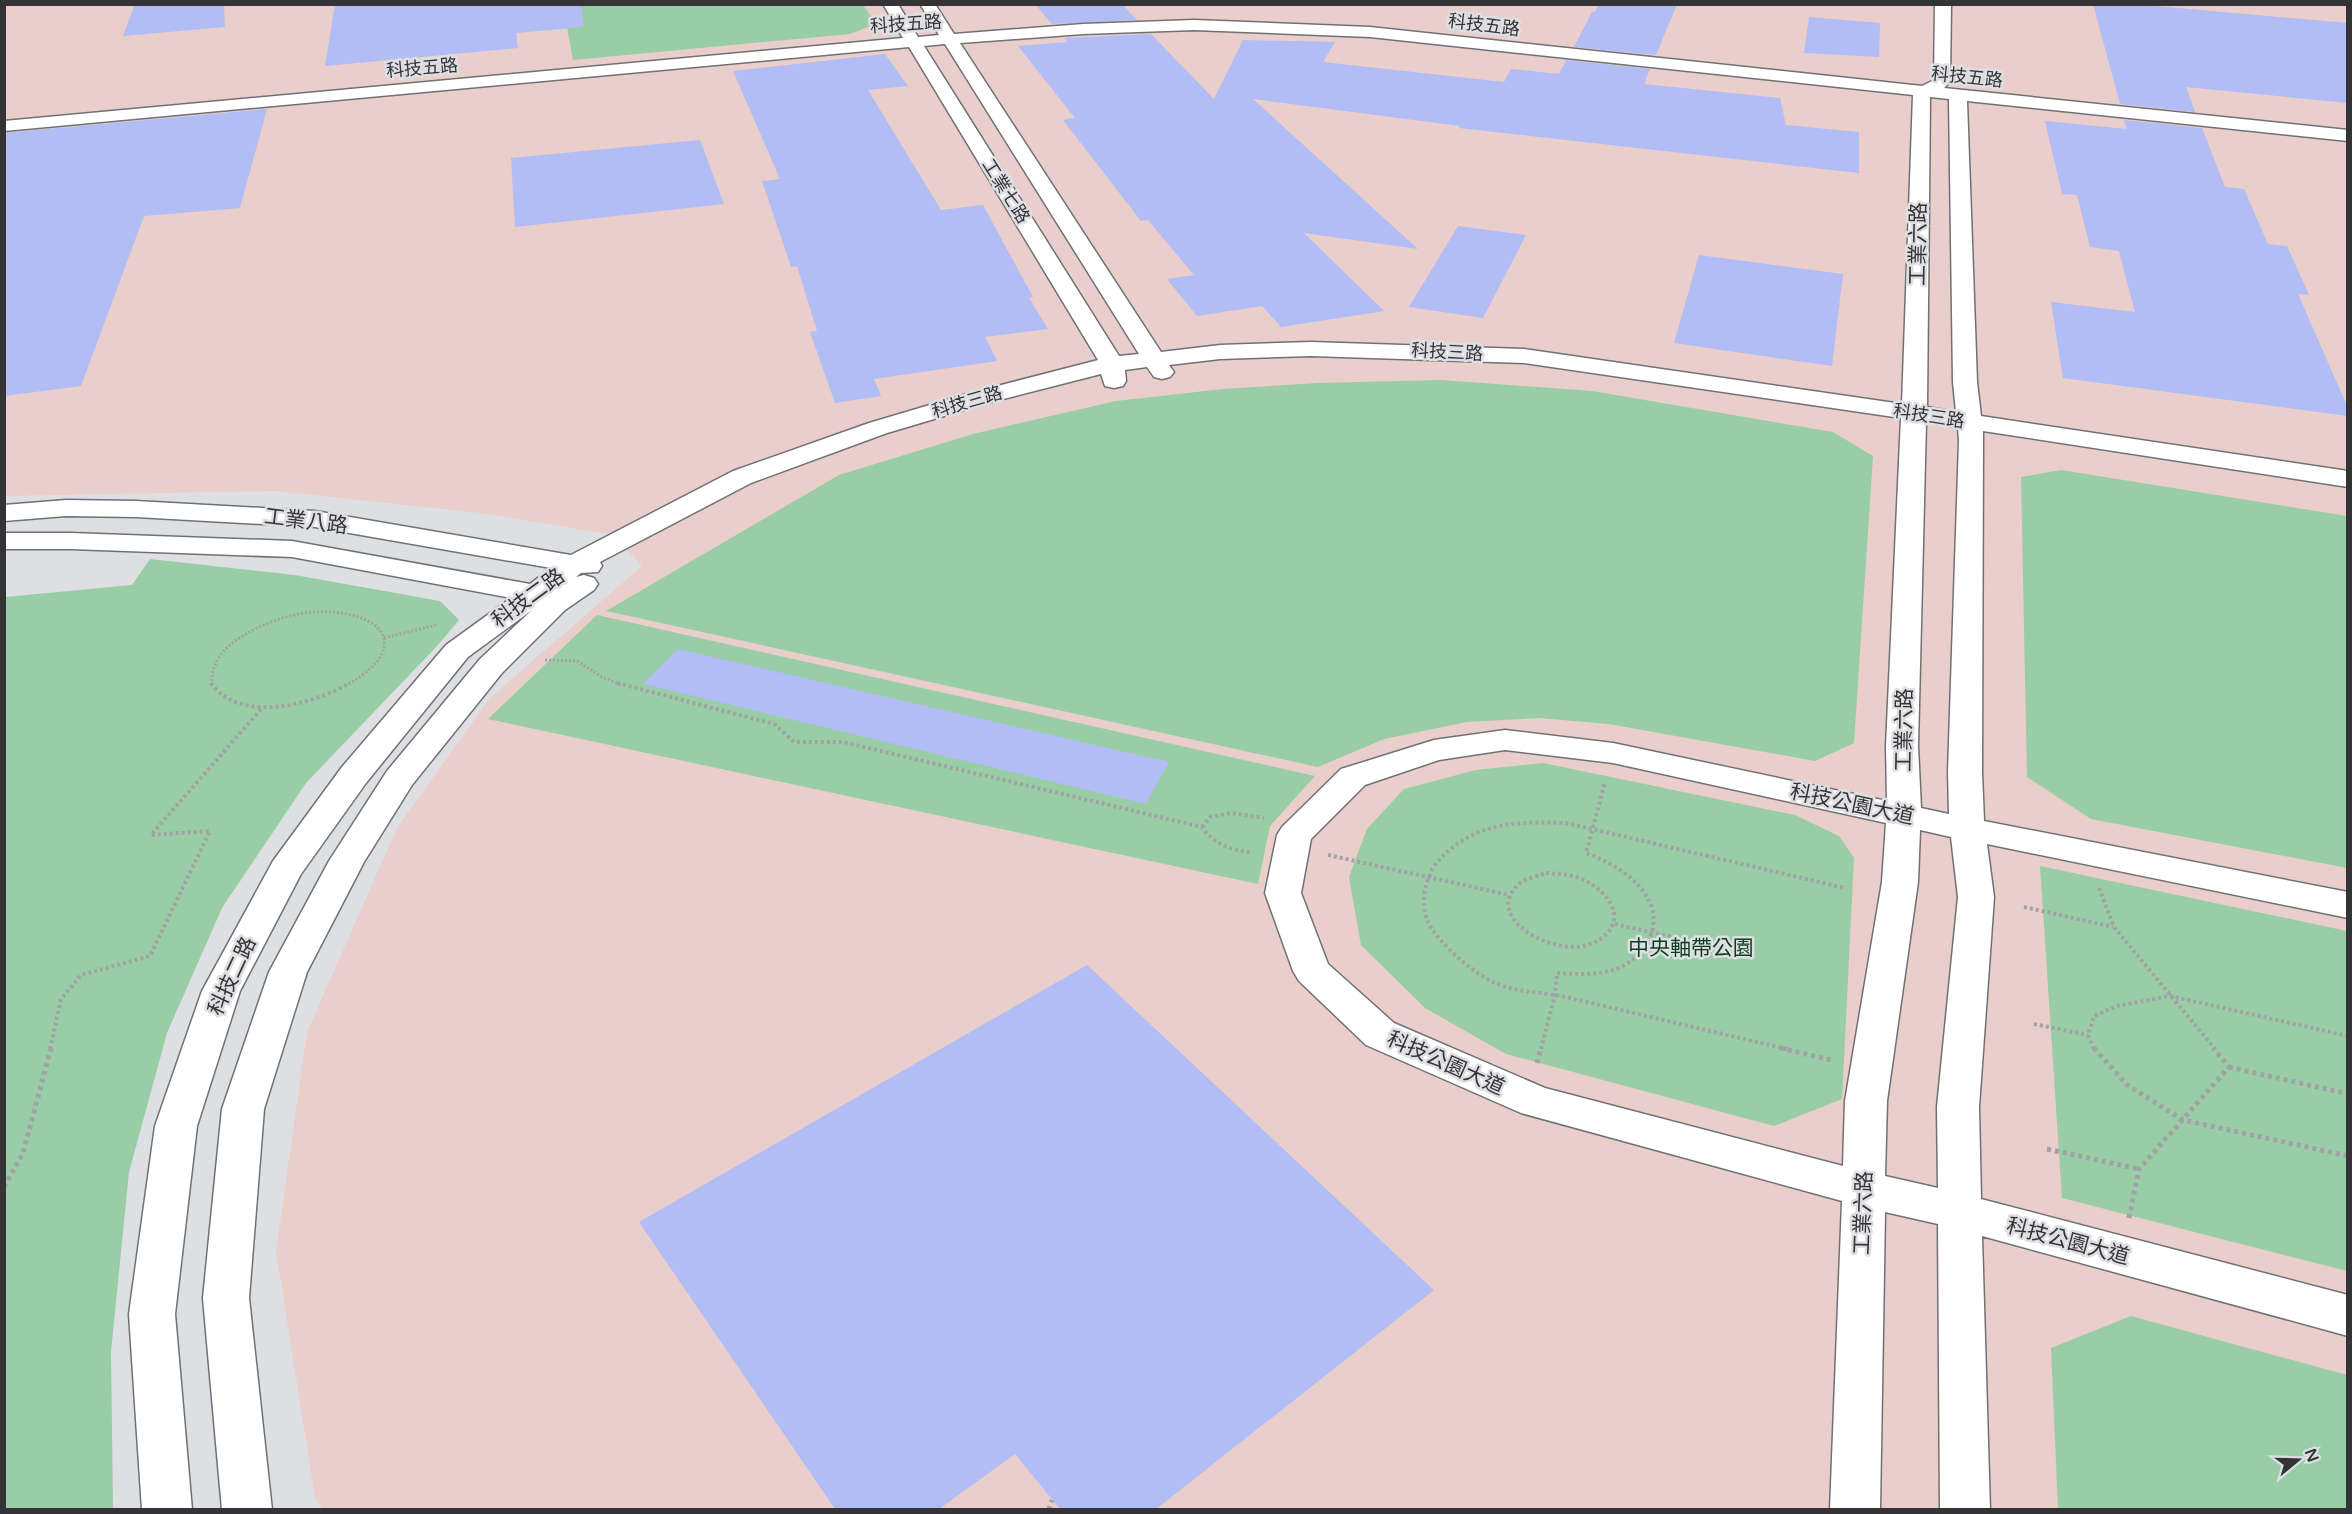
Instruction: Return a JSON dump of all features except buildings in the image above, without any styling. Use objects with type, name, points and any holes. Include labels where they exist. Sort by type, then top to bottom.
[{"type":"street","name":"工業七路","points":[[890,4],[1113,373]]},
{"type":"street","name":"工業七路","points":[[927,4],[1158,366]]},
{"type":"street","points":[[1941,90],[1943,4]]},
{"type":"street","name":"科技五路","points":[[4,119],[947,36],[1194,25],[1370,32],[1941,90],[2348,136]]},
{"type":"street","name":"科技五路","points":[[4,126],[912,39]]},
{"type":"street","name":"科技五路","points":[[1941,90],[2348,124]]},
{"type":"street","name":"工業六路","points":[[1855,1509],[1868,1083],[1900,882],[1904,815],[1902,746],[1914,422],[1941,90]]},
{"type":"street","name":"工業六路","points":[[1941,90],[1965,382],[1972,432],[1965,772],[1967,829],[1976,897],[1959,1107],[1965,1509]]},
{"type":"street","name":"科技三路","points":[[590,567],[760,489],[893,440],[1057,393],[1113,373],[1158,366],[1314,362],[1522,369],[1914,422],[2348,494]]},
{"type":"street","name":"科技三路","points":[[1972,432],[2348,479]]},
{"type":"street","name":"工業八路","points":[[4,513],[66,508],[136,509],[315,519],[442,543],[590,567]]},
{"type":"street","name":"工業八路","points":[[4,541],[71,541],[292,549],[544,598]]},
{"type":"street","name":"科技二路","points":[[167,1509],[152,1314],[176,1126],[221,991],[286,870],[354,775],[457,651],[590,567]]},
{"type":"street","name":"科技二路","points":[[248,1509],[226,1298],[243,1109],[288,972],[347,861],[399,779],[544,598]]},
{"type":"street","name":"科技公園大道","points":[[2348,905],[1967,829],[1613,753],[1505,740],[1434,750],[1353,777],[1294,835],[1274,850],[1283,892],[1312,971],[1380,1034],[1528,1099],[1864,1189],[1959,1211],[2348,1316]]},
{"type":"path","points":[[313,612],[339,612],[362,616],[377,625],[384,638],[382,653],[370,669],[349,684],[322,697],[263,707],[239,704],[221,696],[211,684],[212,669],[220,654],[237,639],[259,627],[285,618],[313,612]]},
{"type":"path","points":[[384,638],[438,625]]},
{"type":"path","points":[[544,660],[577,661],[602,677],[628,688],[774,724],[794,742],[843,742],[1137,810],[1202,828],[1209,839],[1224,849],[1274,850],[1430,877],[1509,895]]},
{"type":"path","points":[[4,1187],[22,1153],[45,1075],[61,999],[81,975],[150,956],[210,831],[151,836],[263,707]]},
{"type":"path","points":[[1528,1099],[1555,994],[1557,973],[1593,975],[1621,967],[1642,953],[1654,933],[1654,912],[1645,891],[1626,872],[1601,857],[1586,853],[1613,753]]},
{"type":"path","points":[[1202,828],[1210,817],[1231,813],[1265,818]]},
{"type":"path","points":[[1831,1060],[1555,994],[1510,989],[1491,981],[1468,965],[1442,942],[1427,921],[1424,893],[1433,866],[1453,845],[1482,830],[1522,821],[1566,823],[1845,888]]},
{"type":"path","points":[[1546,873],[1565,874],[1582,879],[1598,888],[1610,899],[1615,912],[1615,924],[1609,934],[1598,942],[1583,947],[1566,948],[1549,945],[1520,929],[1511,918],[1508,906],[1509,895],[1517,884],[1530,877],[1546,873]]},
{"type":"path","points":[[2098,887],[2114,927],[2229,1067],[2348,1094]]},
{"type":"path","points":[[2024,907],[2114,927]]},
{"type":"path","points":[[1615,924],[1743,953]]},
{"type":"path","points":[[2348,1036],[2170,996],[2117,1006],[2094,1016],[2088,1035],[2095,1051],[2127,1084],[2183,1120],[2348,1156]]},
{"type":"path","points":[[2034,1024],[2088,1035]]},
{"type":"path","points":[[2127,1228],[2139,1169],[2229,1067]]},
{"type":"path","points":[[2047,1149],[2139,1169]]},
{"type":"path","points":[[1049,1509],[1052,1500]]},
{"type":"shaded area","points":[[4,5],[2347,5],[2347,1509],[323,1509],[315,1498],[276,1251],[307,1032],[397,828],[490,698],[642,566],[614,535],[481,513],[275,491],[5,496]]},
{"type":"green space","points":[[563,5],[863,5],[876,24],[850,34],[573,60]]},
{"type":"green space","points":[[1441,380],[1592,391],[1833,432],[1873,456],[1854,743],[1815,761],[1609,724],[1539,718],[1467,722],[1384,739],[1318,767],[606,611],[839,475],[973,434],[1116,401],[1223,389],[1318,383]]},
{"type":"green space","points":[[2061,470],[2347,516],[2347,868],[2091,819],[2027,777],[2021,477]]},
{"type":"green space","points":[[150,559],[295,575],[440,601],[459,620],[306,783],[222,908],[167,1033],[129,1172],[111,1352],[113,1509],[5,1509],[5,597],[132,585]]},
{"type":"green space","points":[[597,615],[1315,776],[1270,826],[1258,884],[488,719]]},
{"type":"green space","name":"中央軸帶公園","points":[[1543,763],[1795,815],[1839,836],[1854,858],[1842,1099],[1774,1126],[1506,1054],[1425,1008],[1361,945],[1349,877],[1367,829],[1404,789],[1476,770]]},
{"type":"green space","points":[[2040,866],[2347,931],[2347,1271],[2062,1198]]},
{"type":"green space","points":[[2131,1316],[2347,1375],[2347,1509],[2058,1509],[2051,1348]]}]
